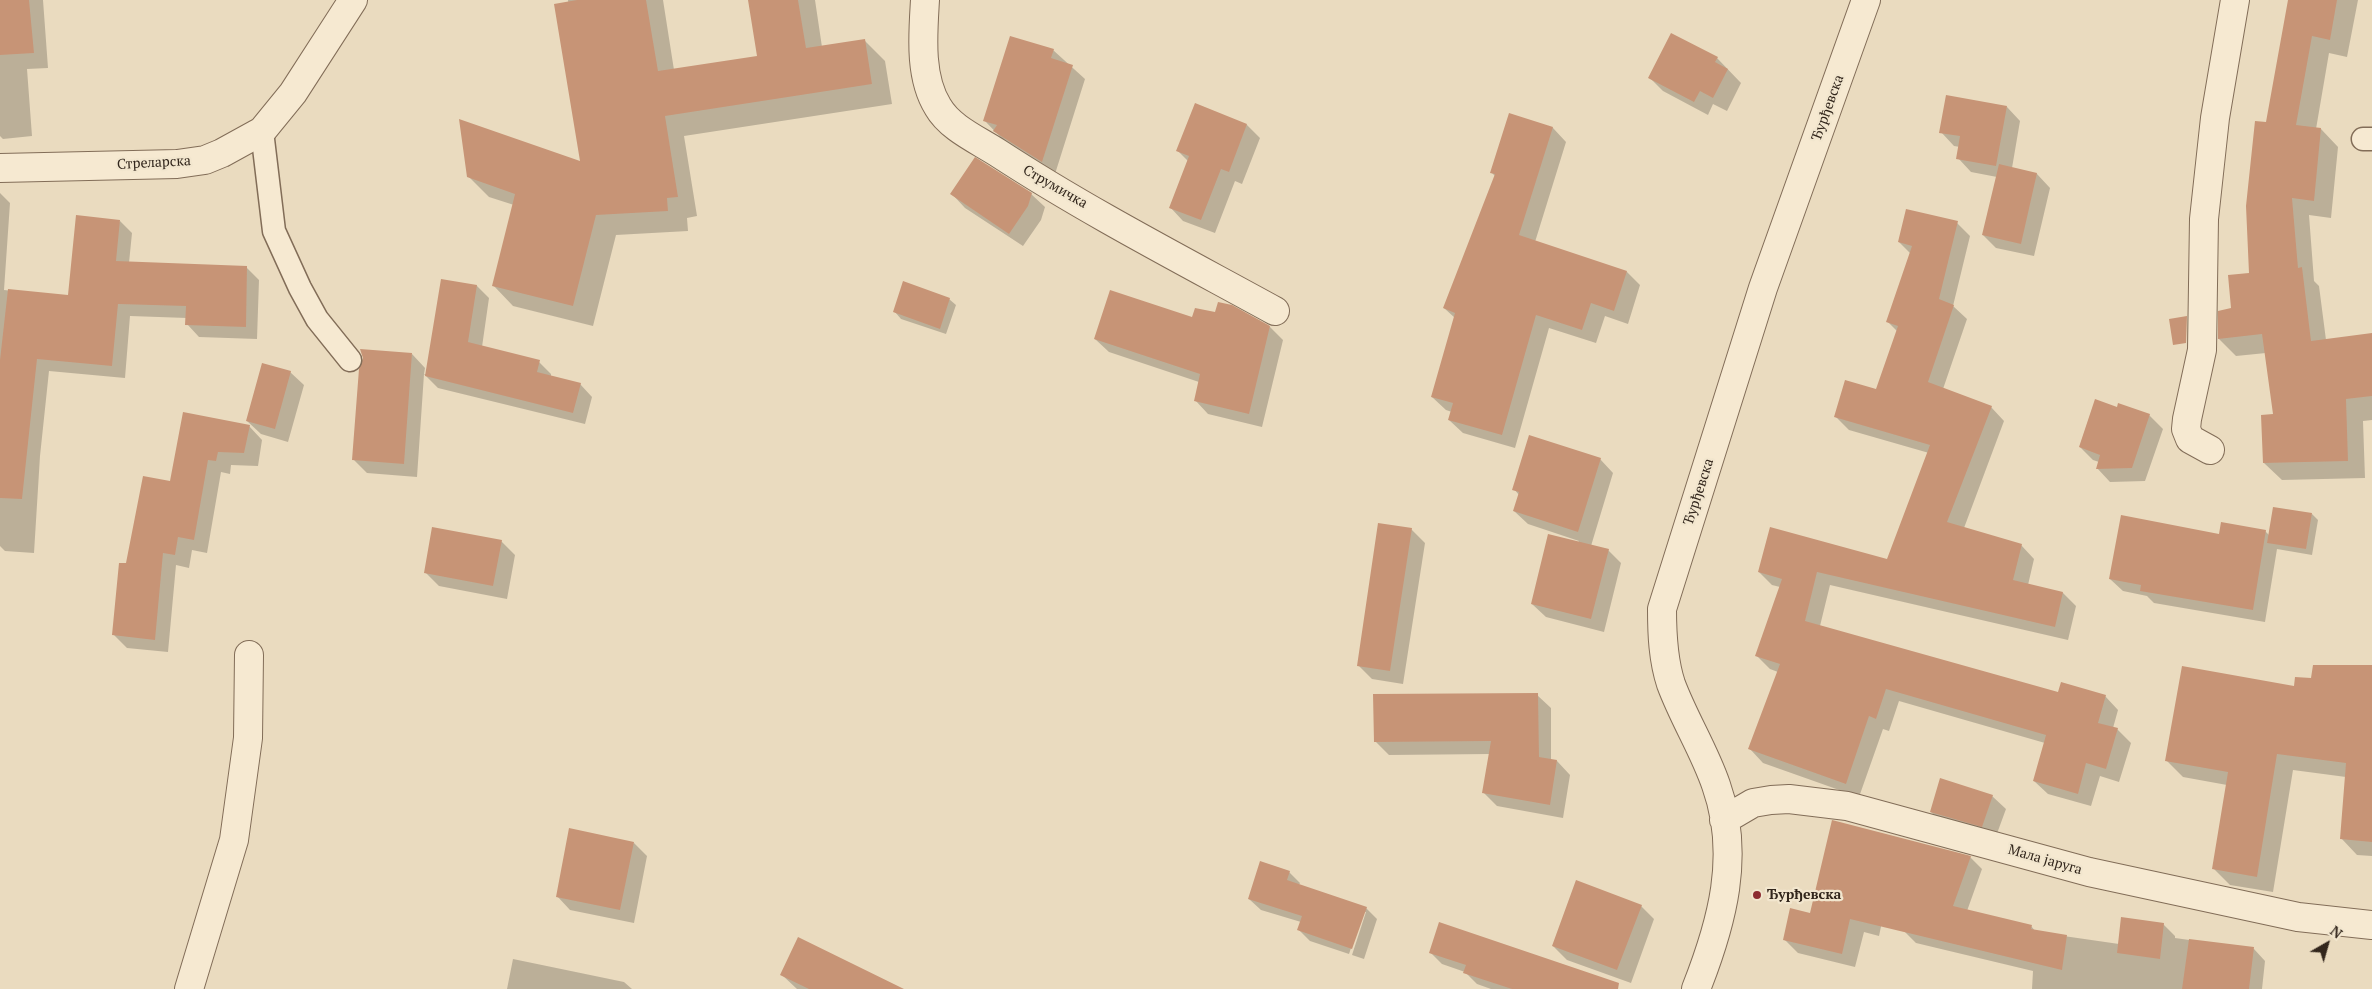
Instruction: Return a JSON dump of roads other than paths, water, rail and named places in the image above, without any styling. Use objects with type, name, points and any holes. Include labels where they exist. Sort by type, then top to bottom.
[{"type":"street","name":"Стреларска","points":[[0,168],[177,164],[205,160],[240,145],[262,131],[293,94],[353,0]]},
{"type":"street","name":"Струмичка","points":[[925,0],[923,31],[928,89],[938,109],[954,125],[1019,167],[1275,311]]},
{"type":"street","name":"Ђурђевска","points":[[1696,989],[1725,900],[1728,847],[1716,786],[1671,683],[1662,644],[1662,609],[1763,288],[1866,0]]},
{"type":"street","points":[[2210,450],[2190,439],[2186,429],[2202,350],[2204,219],[2215,118],[2235,0]]},
{"type":"street","points":[[189,989],[234,840],[248,738],[249,655]]},
{"type":"street","name":"Мала јаруга","points":[[1724,820],[1753,803],[1771,800],[1789,799],[1848,806],[2088,872],[2298,918],[2372,925]]},
{"type":"lane","points":[[262,131],[274,231],[300,288],[317,318],[350,360]]},
{"type":"place","name":"Ђурђевска","points":[[1757,895]]}]
